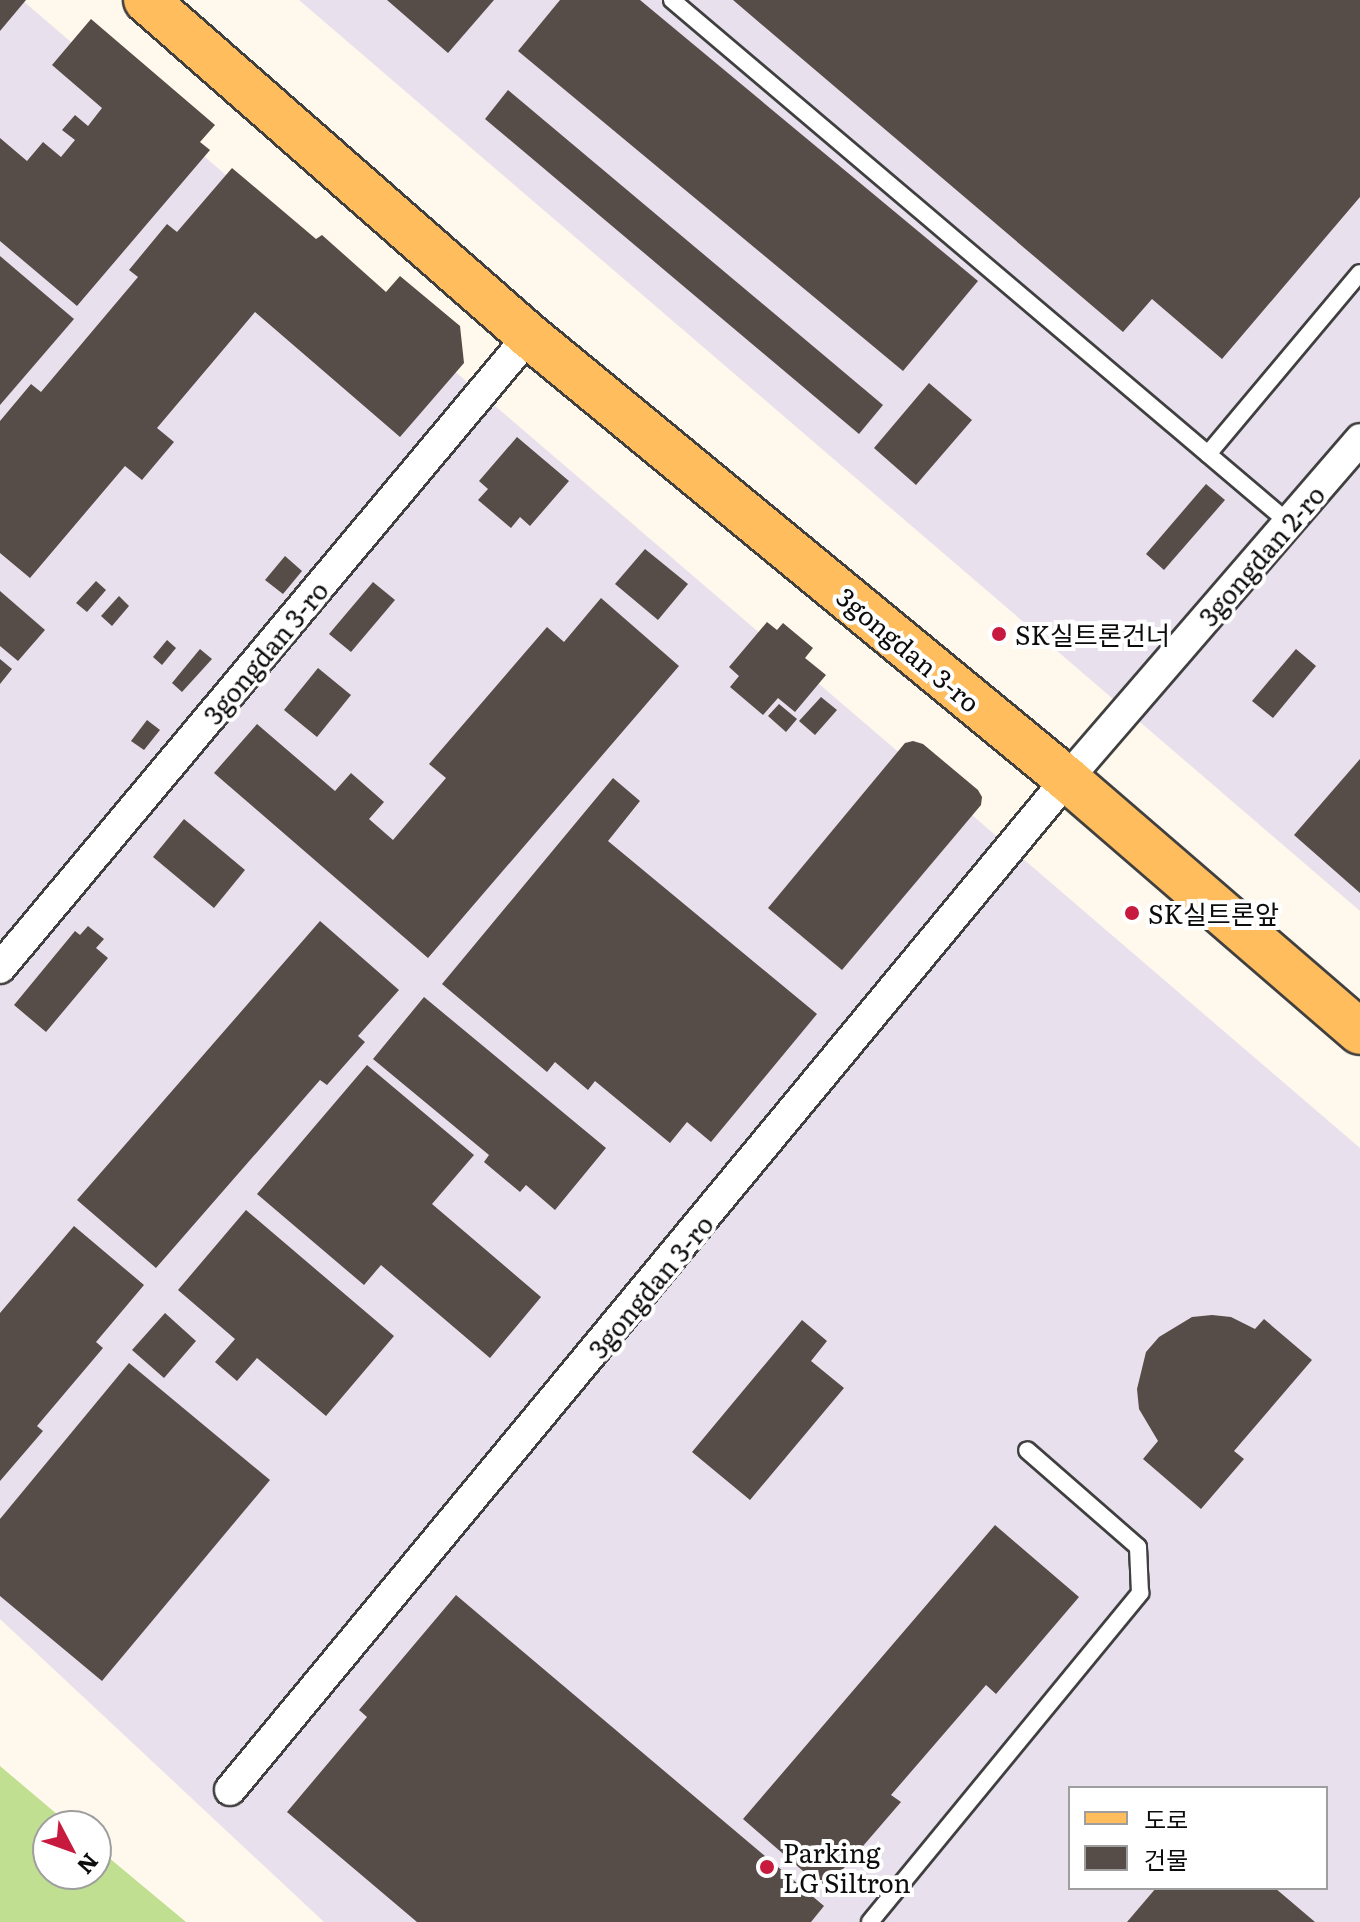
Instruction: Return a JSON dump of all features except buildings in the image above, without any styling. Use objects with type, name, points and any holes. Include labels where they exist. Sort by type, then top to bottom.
[{"type":"main road","name":"3gongdan 3-ro","points":[[146,0],[529,336],[1067,779],[1360,1032]]},
{"type":"street","name":"3gongdan 3-ro","points":[[0,968],[529,336]]},
{"type":"street","name":"3gongdan 2-ro","points":[[1067,779],[1360,439]]},
{"type":"street","name":"3gongdan 3-ro","points":[[230,1790],[1067,779]]},
{"type":"lane","points":[[672,0],[1288,522]]},
{"type":"lane","points":[[1208,454],[1360,273]]},
{"type":"lane","points":[[870,1922],[1140,1593],[1138,1547],[1027,1450]]},
{"type":"shaded area","points":[[0,0],[22,0],[1360,1148],[1360,1922],[324,1922],[0,1619]]},
{"type":"shaded area","points":[[299,0],[1360,0],[1360,911]]},
{"type":"green space","points":[[0,1766],[52,1810],[32,1810],[32,1890],[112,1890],[112,1860],[186,1922],[0,1922]]},
{"type":"place","name":"SK실트론건너","points":[[999,634]]},
{"type":"place","name":"SK실트론앞","points":[[1132,913]]},
{"type":"place","name":"Parking LG Siltron","points":[[767,1867]]}]
